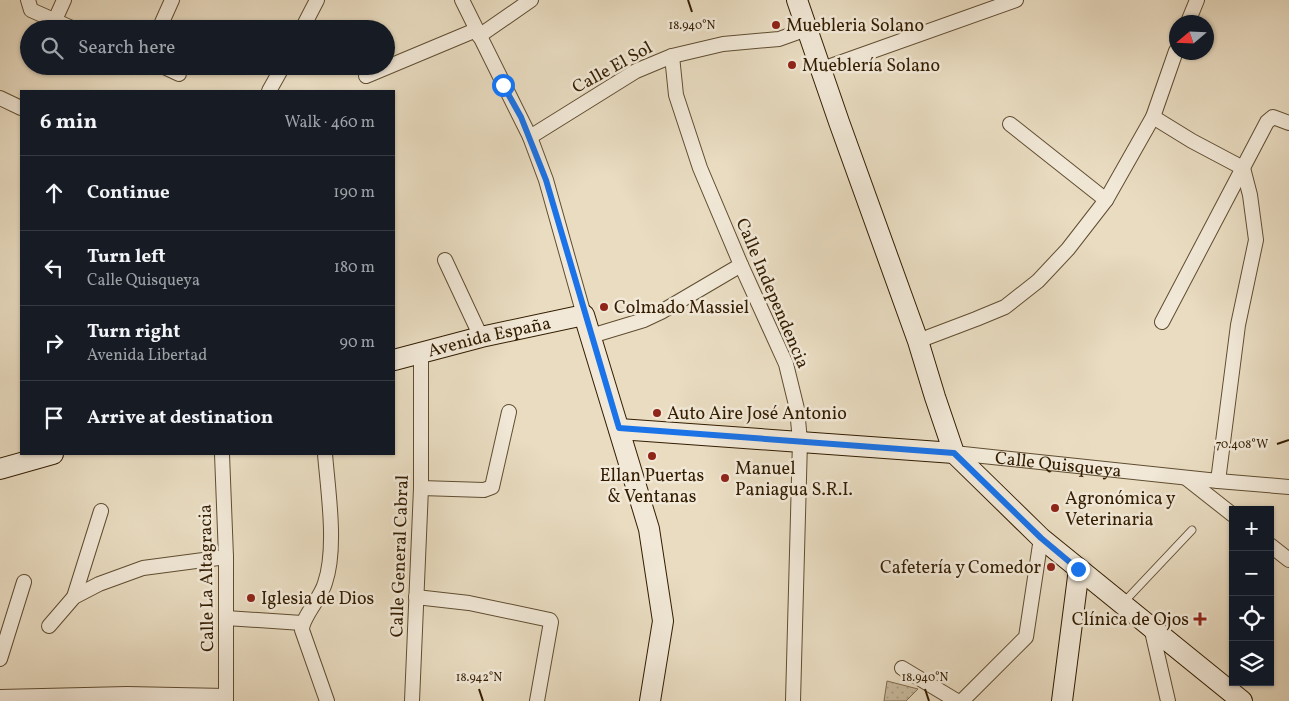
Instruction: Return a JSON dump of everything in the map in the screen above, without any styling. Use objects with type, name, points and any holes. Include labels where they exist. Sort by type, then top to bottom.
[{"type":"street","points":[[28,0],[31,10],[55,20],[64,0]]},
{"type":"street","points":[[163,20],[172,0]]},
{"type":"street","points":[[307,20],[317,0]]},
{"type":"street","points":[[462,0],[503,85],[521,117],[546,180],[584,315],[649,529],[663,621],[650,701]]},
{"type":"street","points":[[395,65],[478,33],[531,0]]},
{"type":"street","points":[[797,0],[918,341],[954,453],[1041,538],[1242,701]]},
{"type":"street","points":[[822,69],[1016,0]]},
{"type":"street","points":[[1191,15],[1197,0]]},
{"type":"street","name":"Calle El Sol","points":[[530,138],[636,71],[672,56],[723,44],[779,38],[807,29]]},
{"type":"street","name":"Calle Independencia","points":[[672,56],[676,95],[700,168],[786,364],[797,409],[800,441],[793,701]]},
{"type":"street","points":[[918,341],[1004,306],[1038,281],[1068,249],[1106,200],[1153,117],[1173,60]]},
{"type":"street","points":[[271,90],[278,75]]},
{"type":"street","points":[[0,98],[20,108]]},
{"type":"street","points":[[1153,117],[1192,141],[1243,168],[1250,195],[1256,240],[1238,325],[1218,481]]},
{"type":"street","points":[[1162,322],[1268,122],[1273,117],[1289,123]]},
{"type":"street","points":[[1010,124],[1106,200]]},
{"type":"street","points":[[445,260],[481,337]]},
{"type":"street","points":[[591,336],[644,320],[661,312],[741,265]]},
{"type":"street","name":"Avenida España","points":[[395,360],[481,337],[584,315]]},
{"type":"street","name":"Calle General Cabral","points":[[412,701],[421,488],[421,352]]},
{"type":"street","points":[[421,488],[484,490],[492,487],[509,412]]},
{"type":"street","name":"Calle Quisqueya","points":[[619,428],[954,453],[1289,487]]},
{"type":"street","points":[[0,469],[49,455]]},
{"type":"street","name":"Calle La Altagracia","points":[[222,455],[226,557],[226,699]]},
{"type":"street","points":[[326,455],[331,554],[325,584],[310,613],[302,623],[303,637],[327,701]]},
{"type":"street","points":[[1185,477],[1229,512]]},
{"type":"street","points":[[74,597],[101,511]]},
{"type":"street","points":[[962,701],[1026,637],[1041,538]]},
{"type":"street","points":[[1274,548],[1289,560]]},
{"type":"street","points":[[49,626],[74,597],[99,584],[144,568],[226,557]]},
{"type":"street","points":[[1062,701],[1078,569]]},
{"type":"street","points":[[0,659],[24,582]]},
{"type":"street","points":[[416,597],[486,606],[550,620],[537,701]]},
{"type":"street","points":[[226,618],[302,623]]},
{"type":"street","points":[[1151,627],[1168,701]]},
{"type":"street","points":[[902,668],[957,701]]},
{"type":"street","points":[[0,697],[127,694],[226,699]]},
{"type":"lane","points":[[1122,604],[1192,530]]},
{"type":"shaded area","points":[[887,681],[918,689],[906,701],[884,701]]},
{"type":"place","name":"Muebleria Solano","points":[[776,25]]},
{"type":"place","name":"Mueblería Solano","points":[[792,65]]},
{"type":"place","name":"Colmado Massiel","points":[[604,307]]},
{"type":"place","name":"Auto Aire José Antonio","points":[[657,413]]},
{"type":"place","name":"Ellan Puertas & Ventanas","points":[[652,456]]},
{"type":"place","name":"Manuel Paniagua S.R.I.","points":[[725,478]]},
{"type":"place","name":"Agronómica y Veterinaria","points":[[1055,508]]},
{"type":"place","name":"Cafetería y Comedor","points":[[1051,567]]},
{"type":"place","name":"Iglesia de Dios","points":[[251,598]]},
{"type":"place","name":"Clínica de Ojos","points":[[1200,619]]},
{"type":"route","points":[[503,85],[521,117],[546,180],[584,315],[619,428],[954,453],[1041,538],[1078,569]]}]
